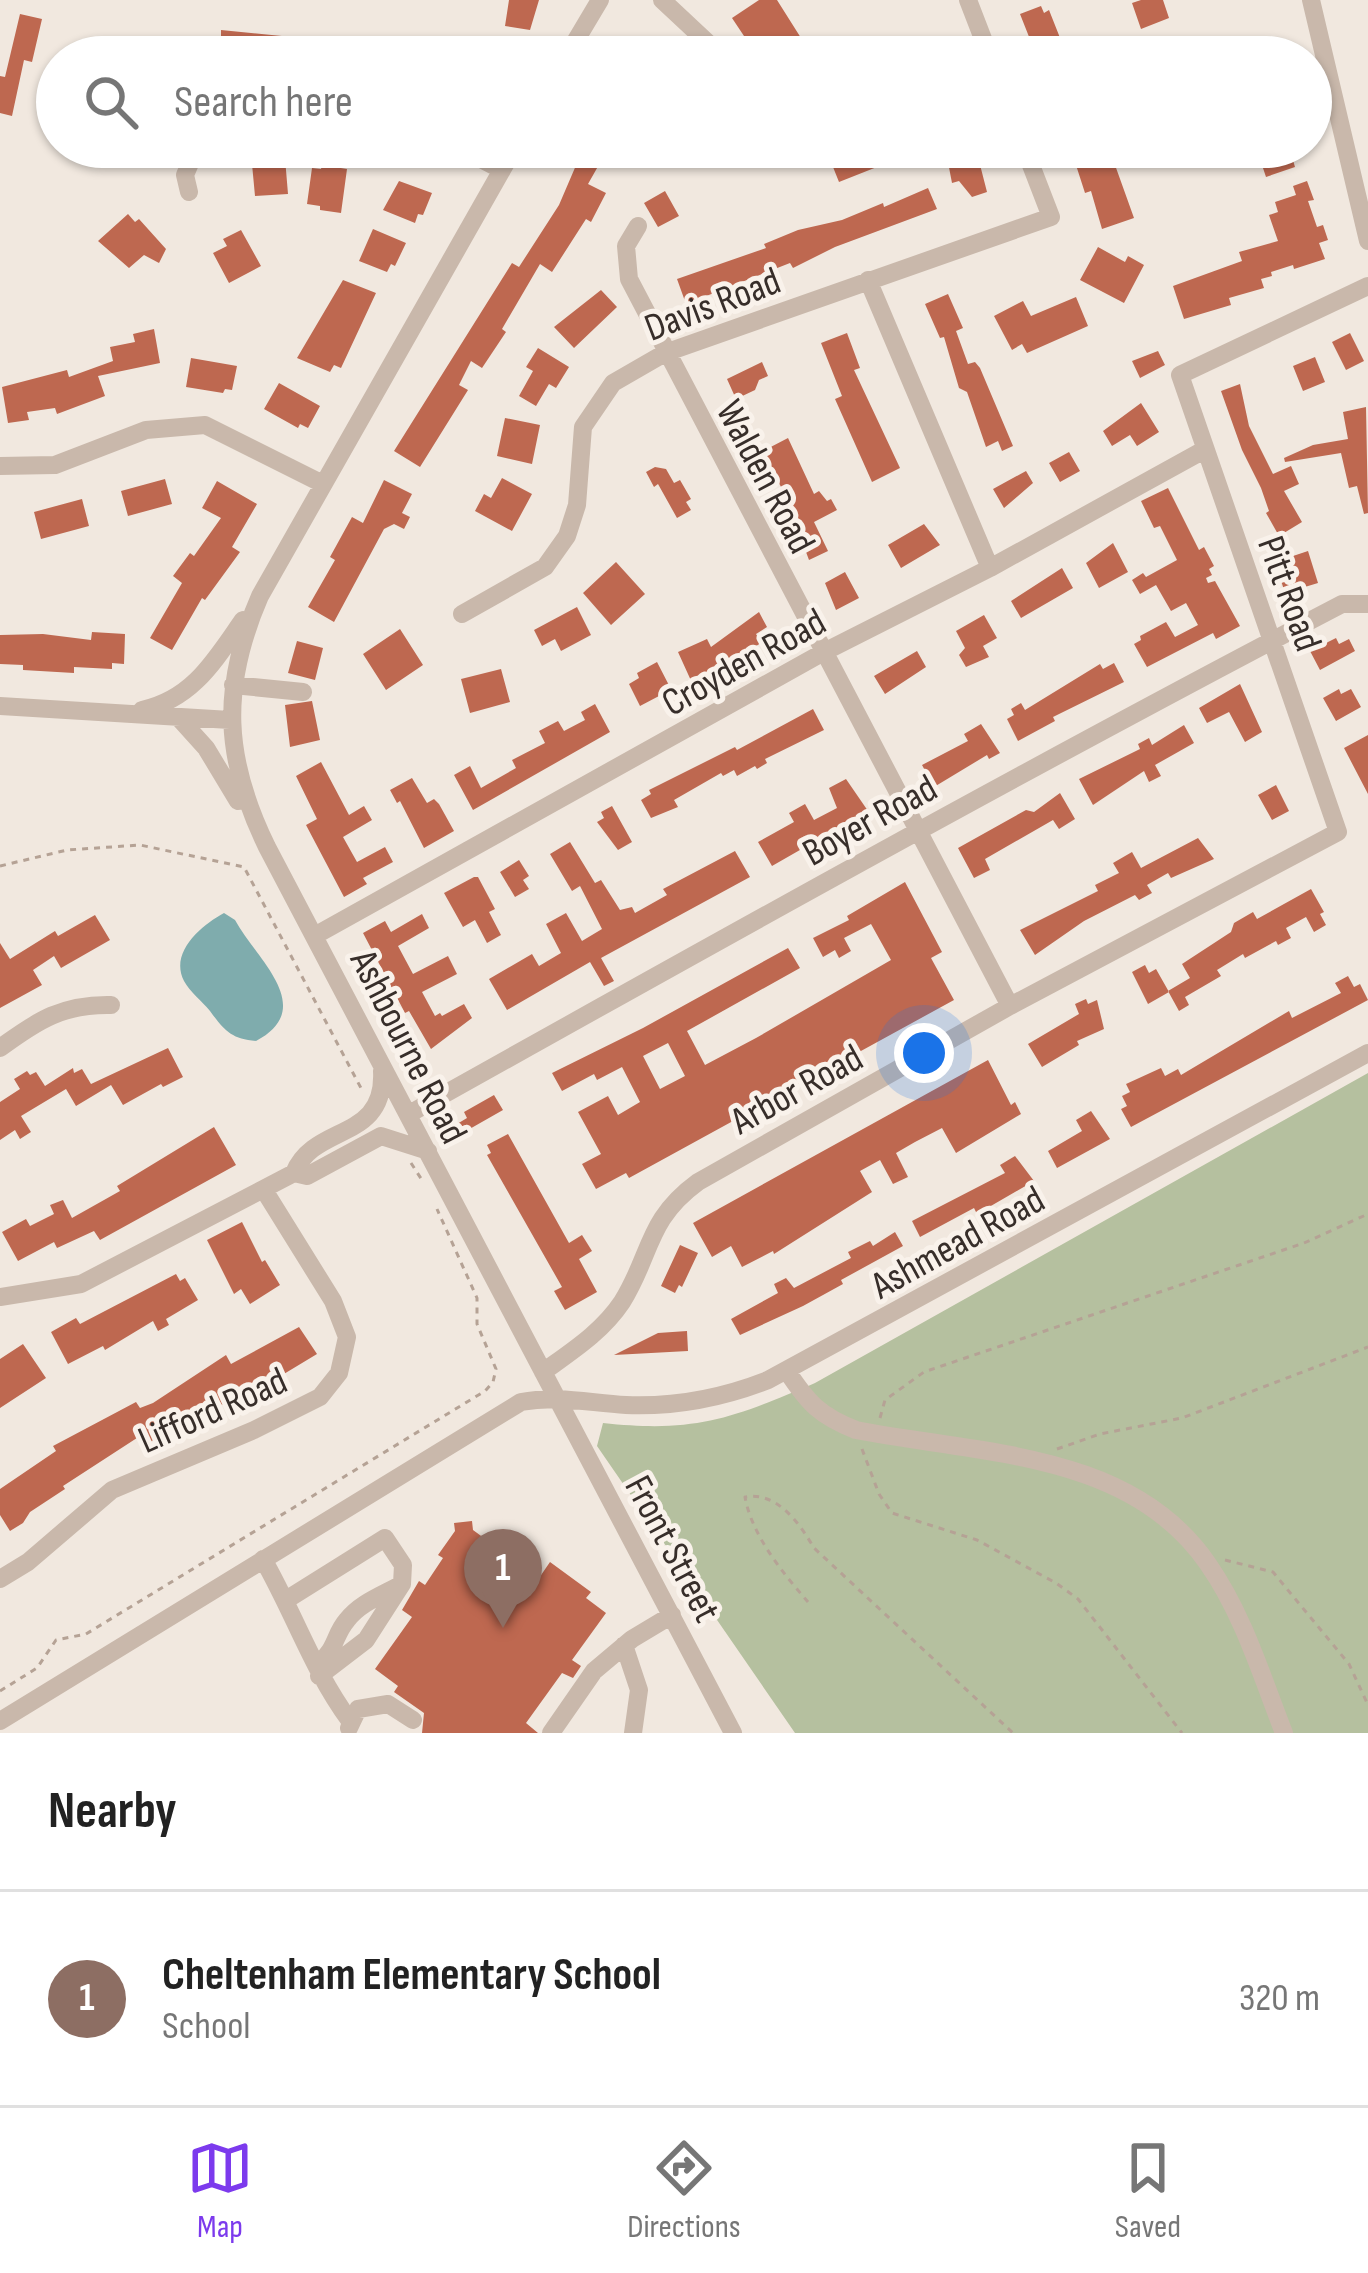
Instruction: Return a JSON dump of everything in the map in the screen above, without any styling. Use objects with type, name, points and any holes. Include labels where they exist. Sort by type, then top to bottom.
[{"type":"street","points":[[579,36],[600,0]]},
{"type":"street","points":[[662,0],[701,36]]},
{"type":"street","points":[[968,0],[982,36]]},
{"type":"street","points":[[1311,0],[1320,36]]},
{"type":"street","points":[[1332,89],[1368,241]]},
{"type":"street","points":[[188,168],[189,191]]},
{"type":"street","points":[[498,168],[502,170]]},
{"type":"street","name":"Davis Road","points":[[462,614],[545,567],[567,536],[577,505],[584,427],[613,383],[665,352],[1051,217],[1032,168]]},
{"type":"street","name":"Ashbourne Road","points":[[502,170],[260,596],[241,646],[230,720],[238,777],[256,824],[409,1114],[419,1156],[554,1396]]},
{"type":"street","name":"Walden Road","points":[[638,226],[626,247],[629,279],[1010,1006]]},
{"type":"street","points":[[868,280],[990,568]]},
{"type":"street","name":"Pitt Road","points":[[1338,832],[1180,375],[1368,286]]},
{"type":"street","points":[[0,466],[55,465],[146,430],[205,425],[322,484]]},
{"type":"street","name":"Croyden Road","points":[[316,935],[823,653],[1204,450]]},
{"type":"street","points":[[124,714],[159,706],[198,682],[260,596]]},
{"type":"street","name":"Boyer Road","points":[[409,1114],[916,830],[1342,604],[1368,604]]},
{"type":"street","points":[[233,685],[303,692]]},
{"type":"street","points":[[0,706],[230,720]]},
{"type":"street","points":[[178,717],[206,748],[256,824]]},
{"type":"street","name":"Arbor Road","points":[[543,1372],[596,1333],[616,1310],[655,1227],[682,1194],[1010,1006],[1338,832]]},
{"type":"street","points":[[0,1048],[30,1026],[76,1004],[111,1005]]},
{"type":"street","name":"Ashmead Road","points":[[554,1396],[623,1405],[685,1402],[738,1392],[787,1370],[1368,1053]]},
{"type":"street","points":[[0,1297],[80,1284],[293,1173],[300,1157],[378,1108],[382,1060]]},
{"type":"street","points":[[293,1173],[307,1175],[381,1136],[419,1156]]},
{"type":"street","name":"Lifford Road","points":[[0,1579],[28,1562],[112,1490],[320,1397],[339,1373],[347,1337],[333,1300],[264,1190]]},
{"type":"street","points":[[787,1370],[803,1396],[826,1418],[867,1432],[1082,1472],[1141,1497],[1196,1548],[1227,1595],[1284,1733]]},
{"type":"street","points":[[0,1721],[493,1417],[521,1402],[554,1396]]},
{"type":"street","name":"Front Street","points":[[554,1396],[734,1733]]},
{"type":"street","points":[[286,1600],[386,1538],[403,1565],[402,1584],[369,1601],[345,1622],[334,1650],[317,1671]]},
{"type":"street","points":[[262,1559],[286,1600],[305,1651],[349,1727]]},
{"type":"street","points":[[551,1733],[593,1671],[672,1615]]},
{"type":"street","points":[[624,1645],[639,1690],[633,1733]]},
{"type":"street","points":[[349,1727],[358,1709],[388,1704],[413,1720]]},
{"type":"path","points":[[0,866],[67,850],[140,845],[244,867],[366,1098]]},
{"type":"path","points":[[419,1156],[428,1190]]},
{"type":"path","points":[[0,1691],[37,1668],[56,1640],[86,1634],[493,1382],[496,1369],[477,1324],[477,1298],[438,1212]]},
{"type":"path","points":[[1182,1733],[1078,1599],[977,1540],[892,1513],[879,1494],[867,1432],[885,1400],[924,1372],[1304,1243],[1368,1214]]},
{"type":"path","points":[[1027,1460],[1100,1434],[1182,1418],[1368,1347]]},
{"type":"path","points":[[808,1602],[777,1566],[745,1498],[754,1495],[774,1502],[798,1521],[814,1548],[1013,1733]]},
{"type":"path","points":[[1196,1548],[1273,1573],[1349,1664],[1368,1706]]},
{"type":"green space","points":[[1368,1073],[1368,1733],[795,1733],[597,1446],[603,1423],[663,1426],[712,1420],[815,1383]]},
{"type":"water","points":[[224,913],[235,920],[268,967],[282,999],[282,1014],[274,1028],[256,1041],[234,1036],[224,1028],[187,985],[181,970],[190,941]]},
{"type":"building","points":[[509,0],[539,0],[530,30],[505,26]]},
{"type":"building","points":[[759,0],[777,0],[800,36],[744,36],[732,18]]},
{"type":"building","points":[[1163,0],[1169,18],[1141,29],[1132,3]]},
{"type":"building","points":[[1041,6],[1044,13],[1049,10],[1059,36],[1029,36],[1020,14]]},
{"type":"building","points":[[20,14],[42,19],[32,62],[24,60],[12,116],[0,113],[0,76],[5,77]]},
{"type":"building","points":[[221,30],[282,36],[221,36]]},
{"type":"building","points":[[252,168],[286,168],[288,194],[255,196]]},
{"type":"building","points":[[312,168],[347,169],[341,213],[307,204]]},
{"type":"building","points":[[575,168],[597,168],[588,184],[606,193],[591,222],[586,219],[552,272],[540,264],[482,368],[471,361],[459,385],[468,390],[420,467],[394,451],[512,263],[519,267],[559,205]]},
{"type":"building","points":[[833,168],[874,168],[839,182]]},
{"type":"building","points":[[949,168],[981,168],[987,192],[972,197],[959,181],[952,183]]},
{"type":"building","points":[[1077,168],[1116,168],[1134,218],[1102,229],[1091,191],[1085,193]]},
{"type":"building","points":[[1263,168],[1292,168],[1266,177]]},
{"type":"building","points":[[399,181],[432,193],[415,223],[383,210]]},
{"type":"building","points":[[1307,181],[1317,227],[1323,225],[1328,240],[1319,243],[1325,259],[1271,272],[1272,276],[1261,279],[1264,288],[1229,298],[1231,305],[1184,319],[1173,286],[1242,261],[1239,252],[1278,241],[1269,215],[1278,212],[1275,202],[1296,195],[1293,186]]},
{"type":"building","points":[[928,188],[937,209],[793,268],[790,263],[686,304],[677,279],[766,248],[764,244],[798,230],[842,220],[883,203],[884,207]]},
{"type":"building","points":[[665,191],[679,216],[658,227],[644,203]]},
{"type":"building","points":[[128,214],[135,222],[139,219],[166,249],[159,263],[144,255],[129,268],[98,241]]},
{"type":"building","points":[[373,229],[406,243],[387,272],[359,261]]},
{"type":"building","points":[[241,230],[261,266],[229,283],[213,253],[227,246],[223,239]]},
{"type":"building","points":[[1098,247],[1125,262],[1128,256],[1144,265],[1124,303],[1080,280]]},
{"type":"building","points":[[343,280],[376,293],[341,368],[334,365],[330,372],[297,358]]},
{"type":"building","points":[[601,290],[617,307],[574,348],[554,327]]},
{"type":"building","points":[[948,294],[963,328],[956,331],[968,364],[975,362],[980,368],[1013,446],[1002,451],[998,441],[986,447],[967,392],[959,388],[944,337],[940,338],[925,304]]},
{"type":"building","points":[[1076,297],[1088,326],[1027,353],[1022,344],[1012,350],[994,316],[1023,301],[1031,316]]},
{"type":"building","points":[[154,329],[160,363],[98,376],[105,396],[57,414],[55,408],[27,412],[29,420],[8,423],[2,387],[67,370],[69,377],[113,361],[110,347],[135,342],[133,334]]},
{"type":"building","points":[[847,333],[860,368],[854,370],[900,468],[872,482],[835,399],[842,396],[821,343]]},
{"type":"building","points":[[1350,333],[1364,361],[1346,370],[1332,342]]},
{"type":"building","points":[[538,348],[569,367],[556,388],[549,384],[536,406],[519,396],[533,371],[526,367]]},
{"type":"building","points":[[1158,351],[1165,365],[1140,378],[1132,361]]},
{"type":"building","points":[[1315,357],[1325,382],[1303,391],[1293,366]]},
{"type":"building","points":[[191,358],[237,366],[232,390],[186,387]]},
{"type":"building","points":[[762,362],[768,376],[759,380],[755,390],[736,399],[727,379]]},
{"type":"building","points":[[279,383],[320,406],[308,428],[300,424],[298,428],[264,409]]},
{"type":"building","points":[[1240,384],[1249,426],[1273,474],[1291,466],[1299,484],[1284,491],[1302,522],[1279,536],[1221,391]]},
{"type":"building","points":[[1141,403],[1159,432],[1137,446],[1130,435],[1112,446],[1103,431]]},
{"type":"building","points":[[1366,407],[1368,513],[1364,514],[1357,486],[1349,488],[1341,453],[1285,462],[1284,458],[1313,445],[1348,439],[1343,412]]},
{"type":"building","points":[[505,418],[540,425],[532,464],[497,456]]},
{"type":"building","points":[[788,438],[814,494],[819,491],[827,501],[831,499],[837,510],[814,522],[828,551],[809,560],[763,451]]},
{"type":"building","points":[[1069,452],[1080,471],[1060,482],[1049,463]]},
{"type":"building","points":[[655,467],[666,469],[674,483],[680,480],[691,499],[686,502],[691,510],[677,518],[646,472]]},
{"type":"building","points":[[1026,471],[1033,483],[1004,508],[993,489]]},
{"type":"building","points":[[502,478],[532,494],[512,531],[475,511],[484,494],[491,498]]},
{"type":"building","points":[[165,479],[172,504],[128,516],[121,491]]},
{"type":"building","points":[[384,480],[412,494],[402,513],[410,517],[404,529],[394,524],[384,529],[334,622],[308,607],[335,560],[330,557],[352,517],[363,523]]},
{"type":"building","points":[[217,481],[257,504],[232,547],[240,552],[202,598],[172,650],[150,638],[182,583],[173,576],[221,518],[202,508]]},
{"type":"building","points":[[1168,488],[1199,550],[1204,547],[1214,566],[1209,569],[1208,583],[1215,581],[1240,626],[1216,639],[1213,633],[1147,667],[1134,644],[1140,636],[1166,622],[1175,637],[1198,625],[1186,603],[1171,611],[1156,585],[1140,594],[1132,580],[1177,560],[1141,501]]},
{"type":"building","points":[[82,499],[89,526],[41,539],[34,512]]},
{"type":"building","points":[[924,524],[940,545],[901,568],[888,545]]},
{"type":"building","points":[[1113,543],[1128,572],[1099,588],[1086,563]]},
{"type":"building","points":[[1308,551],[1318,583],[1285,593],[1275,562]]},
{"type":"building","points":[[616,562],[645,594],[611,625],[583,593]]},
{"type":"building","points":[[1062,568],[1073,588],[1021,618],[1011,601]]},
{"type":"building","points":[[845,572],[859,598],[836,610],[825,583]]},
{"type":"building","points":[[577,607],[591,635],[561,651],[555,639],[542,646],[534,630]]},
{"type":"building","points":[[759,612],[767,627],[756,634],[761,643],[720,668],[722,672],[693,685],[678,652],[707,639],[711,647]]},
{"type":"building","points":[[984,615],[997,638],[983,646],[989,657],[966,667],[959,655],[965,648],[956,631]]},
{"type":"building","points":[[400,629],[423,665],[386,690],[363,654]]},
{"type":"building","points":[[92,632],[125,634],[124,664],[112,663],[112,669],[74,667],[74,673],[0,664],[0,635],[91,640]]},
{"type":"building","points":[[1336,638],[1339,644],[1349,639],[1355,651],[1320,670],[1310,651]]},
{"type":"building","points":[[297,641],[323,648],[315,680],[288,673]]},
{"type":"building","points":[[917,651],[926,667],[885,694],[874,676]]},
{"type":"building","points":[[657,662],[674,695],[662,701],[659,696],[640,706],[629,684],[639,678],[637,673]]},
{"type":"building","points":[[1114,663],[1124,682],[1053,717],[1055,721],[1018,741],[1007,719],[1014,715],[1011,709],[1021,703],[1025,710],[1100,664],[1103,669]]},
{"type":"building","points":[[501,669],[510,702],[470,713],[461,679]]},
{"type":"building","points":[[1240,684],[1262,732],[1245,742],[1229,712],[1207,723],[1199,708]]},
{"type":"building","points":[[1339,689],[1341,694],[1351,689],[1361,707],[1336,721],[1323,698]]},
{"type":"building","points":[[312,701],[320,740],[290,747],[285,705]]},
{"type":"building","points":[[595,704],[610,732],[473,810],[454,775],[470,766],[481,788],[516,768],[512,760],[545,743],[539,731],[558,721],[564,731],[585,720],[581,712]]},
{"type":"building","points":[[813,709],[824,730],[765,759],[767,763],[757,769],[737,776],[734,770],[721,773],[674,800],[678,807],[651,818],[641,800],[651,794],[649,790]]},
{"type":"building","points":[[981,724],[1000,753],[989,759],[987,755],[934,787],[922,765],[968,741],[964,734]]},
{"type":"building","points":[[1184,725],[1194,743],[1155,765],[1161,776],[1149,782],[1144,771],[1093,805],[1079,779],[1140,749],[1138,744],[1149,738],[1152,745]]},
{"type":"building","points":[[1368,735],[1368,794],[1344,748]]},
{"type":"building","points":[[321,762],[349,815],[364,806],[372,820],[343,837],[357,862],[385,847],[393,862],[363,878],[367,884],[344,897],[306,825],[317,819],[296,776]]},
{"type":"building","points":[[412,778],[427,803],[434,799],[439,804],[454,831],[424,848],[390,790]]},
{"type":"building","points":[[846,779],[868,811],[772,866],[758,842],[794,822],[789,813],[805,804],[814,820],[837,808],[829,788]]},
{"type":"building","points":[[1276,785],[1289,811],[1272,820],[1258,795]]},
{"type":"building","points":[[1060,793],[1075,819],[1059,829],[1053,820],[985,859],[990,870],[974,878],[958,848],[1026,810],[1034,812]]},
{"type":"building","points":[[612,806],[632,842],[618,850],[597,822],[604,818],[601,812]]},
{"type":"building","points":[[1198,838],[1214,859],[1171,878],[1168,873],[1147,885],[1152,893],[1139,900],[1135,895],[1084,921],[1035,955],[1020,930],[1098,891],[1095,885],[1119,873],[1113,863],[1132,852],[1141,868]]},
{"type":"building","points":[[570,842],[595,883],[601,880],[620,910],[632,907],[635,913],[667,895],[663,889],[735,851],[750,877],[601,958],[614,981],[604,986],[590,962],[507,1010],[489,979],[532,954],[539,966],[561,953],[546,924],[566,913],[582,941],[602,929],[580,886],[572,891],[550,854]]},
{"type":"building","points":[[519,860],[529,876],[523,880],[529,889],[515,897],[500,872]]},
{"type":"building","points":[[474,877],[495,909],[489,912],[501,935],[487,943],[475,920],[463,927],[444,893]]},
{"type":"building","points":[[905,882],[942,952],[931,958],[954,1000],[629,1178],[626,1173],[596,1189],[582,1164],[601,1154],[578,1112],[608,1096],[618,1115],[640,1102],[622,1067],[597,1080],[594,1074],[562,1091],[552,1073],[788,948],[800,968],[687,1031],[705,1065],[756,1038],[891,960],[871,924],[844,938],[851,951],[839,958],[835,950],[823,957],[813,938],[849,920],[847,916]],"holes":[[[668,1043],[685,1076],[660,1089],[643,1056]]]},
{"type":"building","points":[[1311,889],[1326,925],[1314,932],[1306,917],[1286,928],[1291,938],[1245,958],[1243,954],[1217,970],[1221,976],[1185,997],[1189,1005],[1179,1011],[1168,991],[1190,978],[1182,964],[1231,932],[1234,923],[1253,912],[1257,919]]},
{"type":"building","points":[[422,914],[429,928],[398,946],[413,974],[448,956],[457,974],[422,992],[435,1016],[464,1004],[472,1018],[431,1049],[409,1011],[405,1013],[363,933],[385,921],[391,932]]},
{"type":"building","points":[[95,915],[110,940],[61,968],[54,956],[33,970],[42,985],[0,1008],[0,943],[10,959],[55,931],[58,936]]},
{"type":"building","points":[[1145,965],[1149,973],[1156,969],[1169,992],[1148,1004],[1132,972]]},
{"type":"building","points":[[1348,976],[1354,987],[1360,984],[1368,1000],[1131,1127],[1121,1109],[1127,1106],[1122,1096],[1130,1092],[1126,1084],[1161,1068],[1165,1076],[1178,1069],[1181,1075],[1289,1011],[1292,1018],[1341,993],[1335,983]]},
{"type":"building","points":[[1086,999],[1088,1004],[1097,1000],[1104,1029],[1077,1041],[1079,1045],[1042,1067],[1028,1044],[1079,1014],[1075,1004]]},
{"type":"building","points":[[168,1048],[183,1077],[123,1105],[111,1085],[76,1106],[66,1089],[21,1116],[31,1132],[20,1139],[15,1130],[0,1140],[0,1102],[20,1089],[14,1079],[27,1071],[30,1075],[36,1072],[45,1086],[73,1068],[74,1073],[82,1069],[91,1084]]},
{"type":"building","points":[[988,1060],[1011,1105],[1015,1102],[1021,1114],[956,1153],[942,1128],[915,1142],[896,1153],[908,1177],[893,1184],[880,1160],[860,1171],[872,1192],[774,1254],[742,1267],[731,1246],[712,1257],[693,1223]]},
{"type":"building","points":[[494,1095],[503,1110],[452,1139],[447,1130],[467,1118],[464,1112]]},
{"type":"building","points":[[1091,1111],[1110,1139],[1057,1168],[1048,1151],[1082,1131],[1076,1120]]},
{"type":"building","points":[[214,1127],[236,1165],[100,1240],[94,1231],[57,1248],[54,1242],[18,1261],[2,1232],[26,1219],[30,1226],[54,1214],[50,1205],[63,1200],[72,1218]]},
{"type":"building","points":[[508,1134],[569,1243],[582,1235],[592,1251],[579,1259],[597,1292],[565,1310],[554,1291],[562,1287],[487,1155],[491,1153],[487,1145]]},
{"type":"building","points":[[1015,1156],[1034,1181],[977,1214],[974,1208],[920,1237],[912,1221],[1005,1173],[1000,1165]]},
{"type":"building","points":[[242,1222],[280,1285],[250,1304],[241,1289],[234,1294],[207,1240]]},
{"type":"building","points":[[895,1232],[903,1246],[803,1306],[740,1335],[731,1319],[778,1293],[774,1284],[786,1278],[794,1288],[851,1258],[848,1252],[870,1241],[873,1246]]},
{"type":"building","points":[[680,1245],[698,1253],[675,1293],[661,1286]]},
{"type":"building","points":[[176,1274],[180,1281],[185,1278],[198,1300],[166,1319],[169,1325],[158,1331],[153,1321],[105,1350],[103,1346],[68,1364],[51,1332],[76,1318],[80,1324]]},
{"type":"building","points":[[299,1327],[317,1354],[259,1389],[256,1385],[220,1402],[145,1445],[140,1436],[63,1486],[10,1531],[0,1515],[0,1489],[56,1451],[53,1446],[136,1402],[140,1408],[153,1403],[226,1355],[231,1364]]},
{"type":"building","points":[[687,1331],[688,1351],[614,1355],[658,1333]]},
{"type":"building","points":[[23,1344],[46,1378],[0,1408],[0,1359]]},
{"type":"building","points":[[472,1521],[473,1530],[490,1547],[537,1581],[550,1562],[591,1592],[586,1598],[606,1613],[572,1660],[581,1666],[573,1678],[562,1673],[526,1723],[538,1733],[422,1733],[424,1713],[394,1692],[398,1686],[375,1669],[412,1617],[402,1610],[419,1581],[425,1585],[443,1558],[438,1555],[455,1531],[454,1523]]},
{"type":"place","name":"Cheltenham Elementary School","points":[[503,1628]]}]
